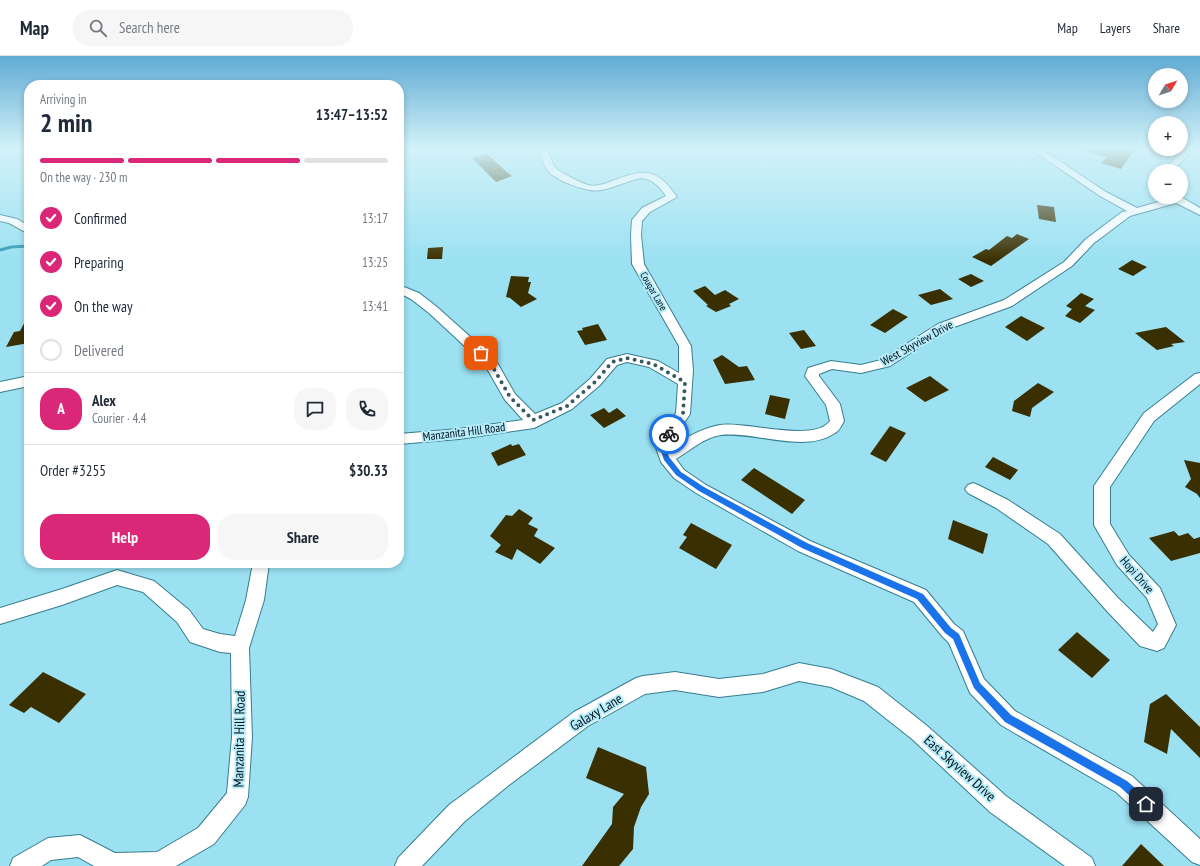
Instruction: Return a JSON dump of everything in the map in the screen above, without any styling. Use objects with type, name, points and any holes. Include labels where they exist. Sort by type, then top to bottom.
[{"type":"street","name":"Cougar Lane","points":[[582,186],[587,188],[608,186]]},
{"type":"street","name":"Cougar Lane","points":[[663,186],[672,197],[646,210],[637,220],[636,242],[638,264],[685,346],[683,414],[662,445],[666,458]]},
{"type":"street","points":[[1091,186],[1135,212]]},
{"type":"street","name":"West Skyview Drive","points":[[666,458],[694,440],[719,430],[741,429],[777,434],[814,436],[831,430],[837,421],[834,404],[812,376],[813,371],[830,366],[861,369],[885,363],[942,327],[1008,303],[1068,264],[1090,241],[1126,214],[1159,204]]},
{"type":"street","points":[[1187,204],[1200,212]]},
{"type":"street","points":[[0,218],[13,221],[24,228]]},
{"type":"street","points":[[404,290],[415,296],[433,310],[490,362],[510,397],[531,422]]},
{"type":"street","name":"Manzanita Hill Road","points":[[404,439],[459,434],[531,422],[567,406],[595,382],[612,362],[627,358],[653,364],[685,382]]},
{"type":"street","name":"Hopi Drive","points":[[973,489],[1002,504],[1054,539],[1112,604],[1147,640],[1157,642],[1167,625],[1154,592],[1123,560],[1102,525],[1102,486],[1149,417],[1200,377]]},
{"type":"street","points":[[0,387],[24,382]]},
{"type":"street","points":[[666,458],[679,474],[701,489],[804,546],[920,596],[948,630],[956,637],[977,686],[1008,718],[1124,784],[1200,854]]},
{"type":"street","name":"Manzanita Hill Road","points":[[21,866],[48,849],[80,846],[113,864],[159,863],[206,836],[237,797],[242,737],[240,645],[256,600],[260,568]]},
{"type":"street","points":[[0,616],[62,597],[117,577],[148,586],[183,616],[197,636],[220,643],[240,645]]},
{"type":"street","name":"Galaxy Lane","points":[[406,866],[457,813],[502,778],[581,719],[643,685],[675,681],[719,688],[763,683],[799,672],[831,678]]},
{"type":"street","name":"East Skyview Drive","points":[[831,678],[871,694],[919,732],[998,804],[1084,866]]},
{"type":"building","points":[[1037,205],[1054,207],[1056,222],[1039,219]]},
{"type":"building","points":[[1017,234],[1029,239],[991,266],[972,257],[986,249],[989,250],[1007,236],[1012,238]]},
{"type":"building","points":[[443,247],[442,259],[427,259],[428,248]]},
{"type":"building","points":[[1132,260],[1147,267],[1133,276],[1118,269]]},
{"type":"building","points":[[971,274],[984,281],[971,287],[958,279]]},
{"type":"building","points":[[511,276],[529,277],[528,282],[531,282],[528,293],[537,299],[521,307],[510,298],[506,297]]},
{"type":"building","points":[[705,286],[715,295],[725,290],[739,299],[729,304],[731,306],[716,312],[706,306],[708,305],[693,291]]},
{"type":"building","points":[[940,289],[953,299],[931,305],[918,295]]},
{"type":"building","points":[[1081,293],[1094,299],[1085,306],[1095,310],[1080,323],[1065,316],[1072,309],[1066,306]]},
{"type":"building","points":[[893,309],[908,317],[885,333],[870,325]]},
{"type":"building","points":[[1021,316],[1045,328],[1027,341],[1005,327]]},
{"type":"building","points":[[24,323],[24,344],[6,347],[14,332],[20,331]]},
{"type":"building","points":[[598,324],[607,340],[585,345],[577,331],[583,330],[582,328]]},
{"type":"building","points":[[1166,327],[1185,342],[1171,344],[1174,346],[1157,350],[1135,333]]},
{"type":"building","points":[[804,330],[816,346],[801,349],[789,333]]},
{"type":"building","points":[[722,355],[739,367],[747,366],[755,380],[725,384],[713,360]]},
{"type":"building","points":[[930,376],[949,390],[925,402],[906,388]]},
{"type":"building","points":[[1038,383],[1054,392],[1032,408],[1030,417],[1012,411],[1014,401]]},
{"type":"building","points":[[770,395],[790,399],[785,419],[765,414]]},
{"type":"building","points":[[604,408],[609,413],[617,408],[626,416],[604,428],[590,415]]},
{"type":"building","points":[[890,426],[906,433],[886,462],[870,454]]},
{"type":"building","points":[[511,444],[512,446],[519,444],[526,455],[498,466],[491,453]]},
{"type":"building","points":[[993,457],[1018,470],[1010,480],[985,467]]},
{"type":"building","points":[[1184,460],[1200,463],[1200,498],[1197,494],[1185,487],[1191,479]]},
{"type":"building","points":[[754,468],[805,500],[792,514],[741,480]]},
{"type":"building","points":[[519,509],[533,518],[528,524],[538,529],[534,536],[555,548],[540,564],[517,549],[512,560],[495,552],[501,545],[490,536],[506,515],[512,516]]},
{"type":"building","points":[[953,520],[988,534],[983,554],[948,539]]},
{"type":"building","points":[[691,523],[732,545],[716,569],[679,548],[687,537],[683,535]]},
{"type":"building","points":[[1174,531],[1179,536],[1188,533],[1194,539],[1200,537],[1200,553],[1171,561],[1149,538]]},
{"type":"building","points":[[1077,632],[1110,660],[1092,678],[1058,650]]},
{"type":"building","points":[[43,672],[86,694],[59,723],[31,707],[24,713],[9,705]]},
{"type":"building","points":[[1166,694],[1200,727],[1200,758],[1171,729],[1167,754],[1144,742],[1150,704]]},
{"type":"building","points":[[598,747],[646,767],[649,794],[641,807],[634,827],[633,849],[619,866],[582,866],[612,824],[613,807],[624,794],[586,778]]},
{"type":"building","points":[[1141,844],[1164,866],[1122,866]]},
{"type":"waterway","points":[[0,250],[11,247],[24,246]]},
{"type":"way so far","points":[[481,353],[490,362],[510,397],[533,420],[567,406],[595,382],[612,362],[627,358],[653,364],[685,382],[683,414],[669,434]]},
{"type":"route","points":[[669,434],[662,445],[666,458],[679,474],[701,489],[765,523],[804,546],[920,596],[948,630],[956,637],[977,686],[1008,718],[1124,784],[1146,804]]}]
